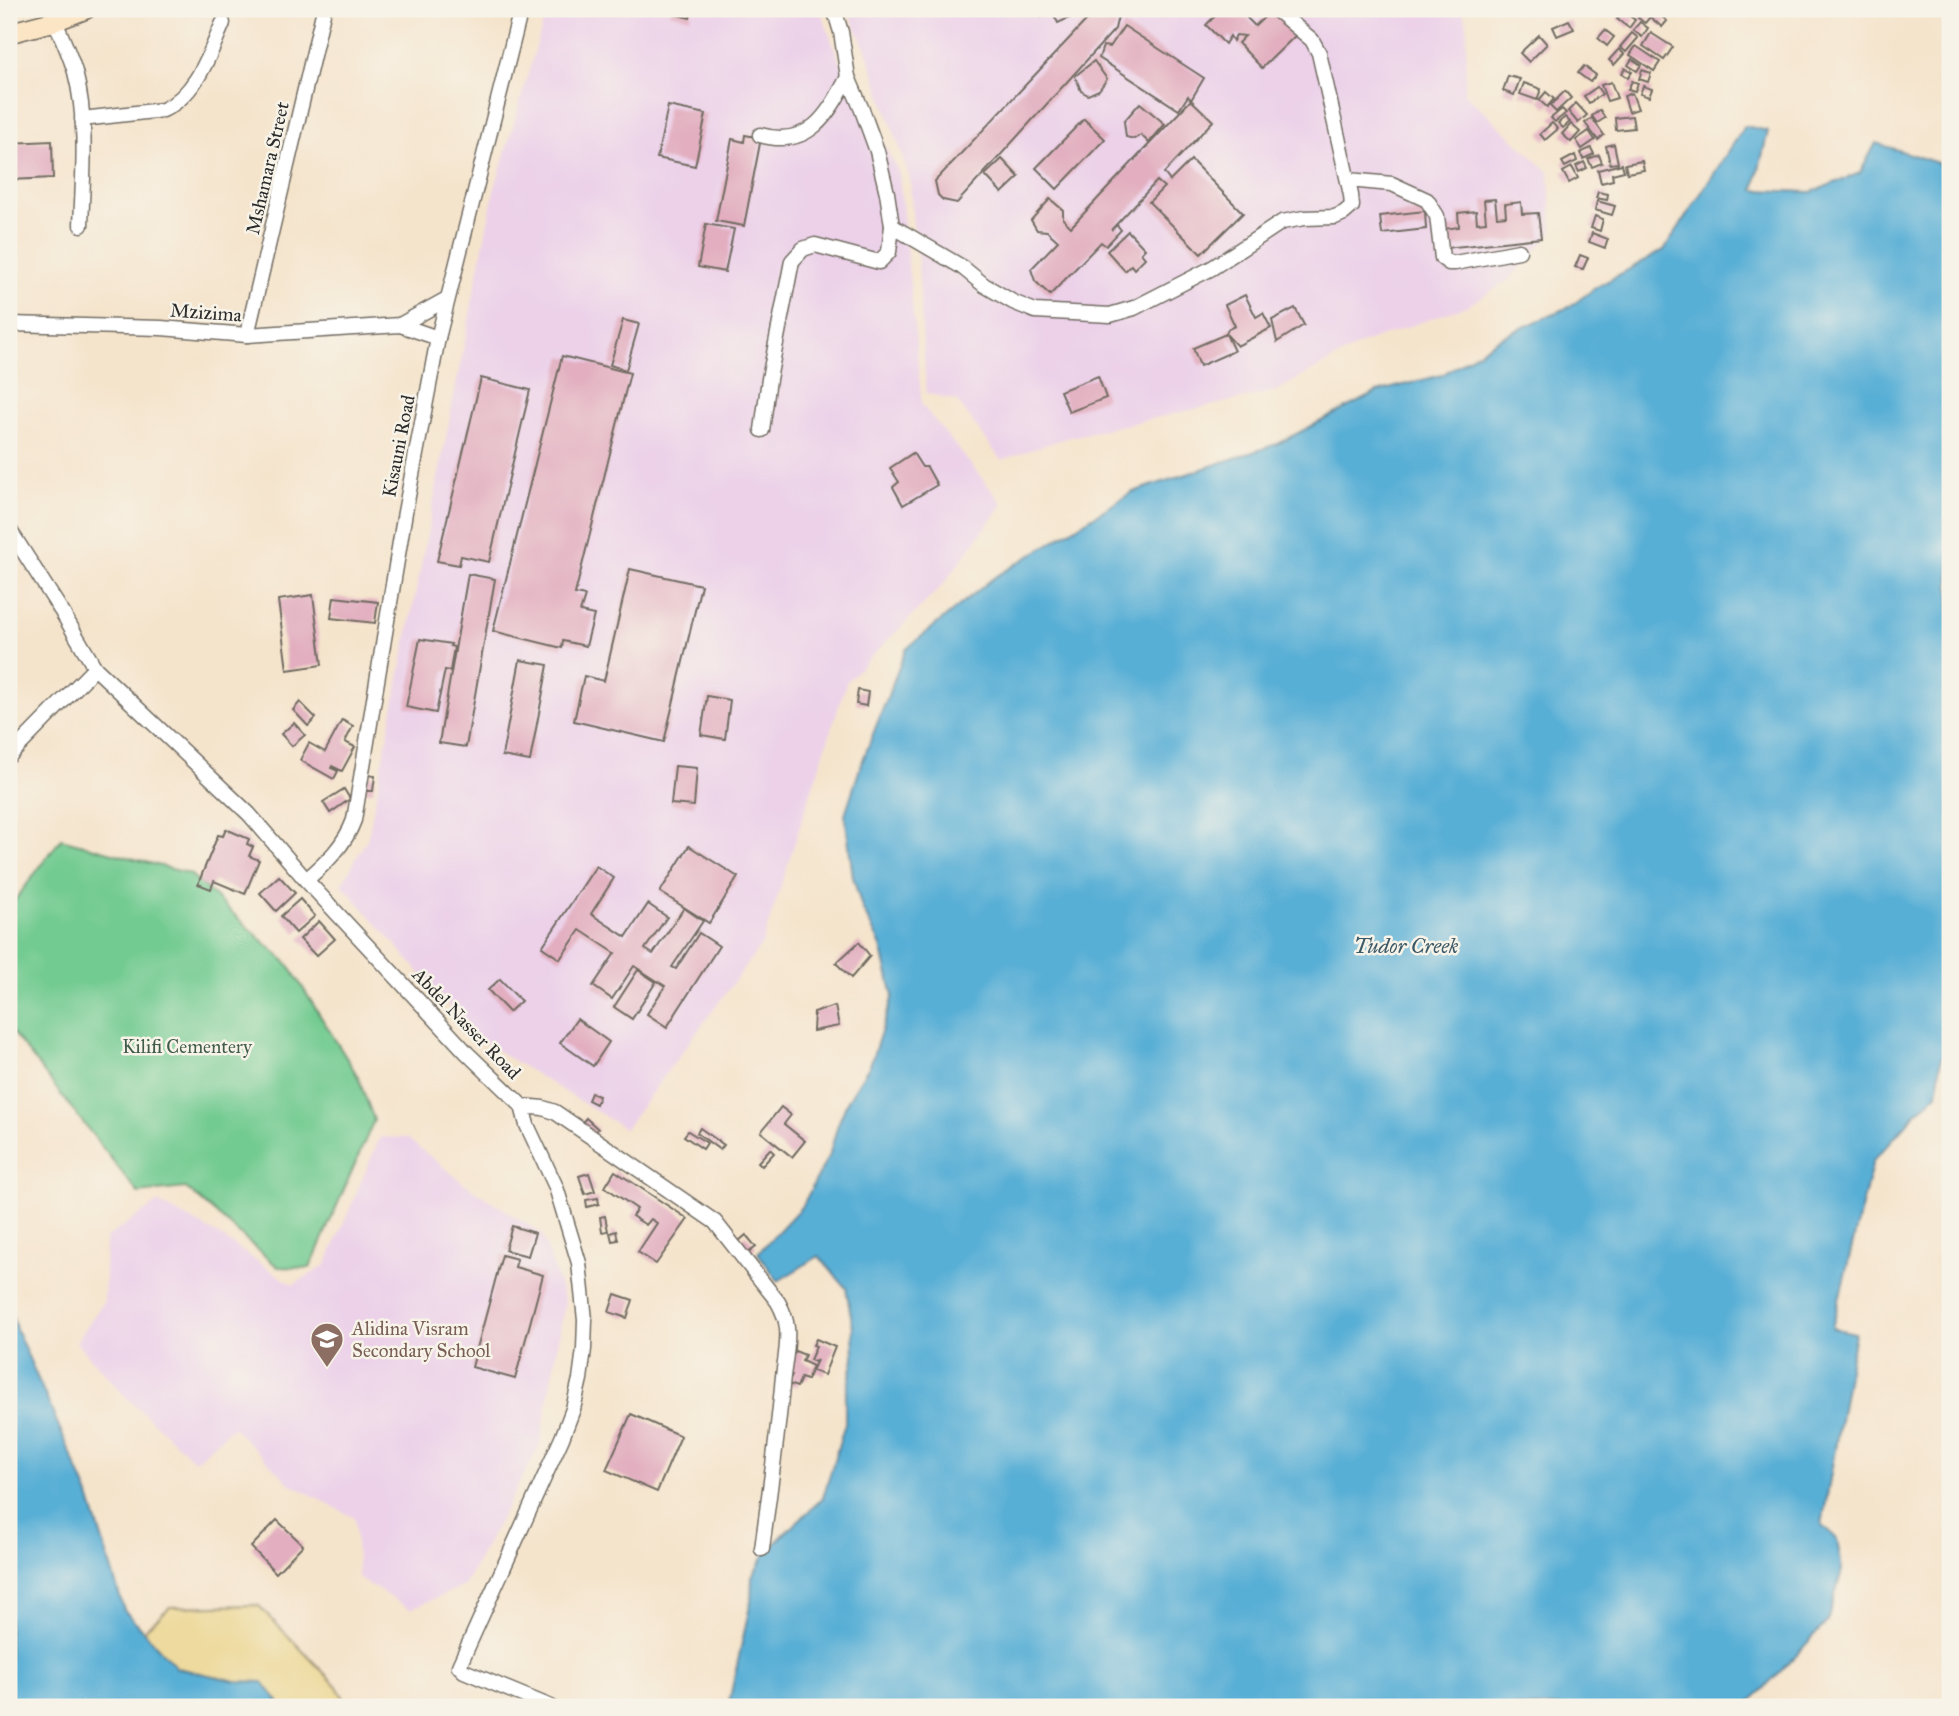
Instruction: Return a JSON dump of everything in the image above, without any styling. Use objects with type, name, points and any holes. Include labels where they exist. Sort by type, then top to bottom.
[{"type":"main road","points":[[9,33],[55,21],[86,9]]},
{"type":"street","name":"Mshamara Street","points":[[247,335],[324,9]]},
{"type":"street","name":"Kisauni Road","points":[[306,880],[336,851],[351,829],[357,809],[405,512],[438,338],[521,9]]},
{"type":"street","points":[[762,430],[792,261],[803,249],[815,245],[879,262],[889,252],[892,226],[887,193],[877,151],[848,77],[841,32],[834,9]]},
{"type":"street","points":[[892,226],[962,267],[984,285],[1035,312],[1110,315],[1135,307],[1212,268],[1282,222],[1335,217],[1344,213],[1352,206],[1348,180],[1319,53],[1312,40],[1275,9]]},
{"type":"street","points":[[55,21],[75,72],[82,119],[81,225]]},
{"type":"street","points":[[82,119],[163,110],[181,99],[194,82],[223,23]]},
{"type":"street","points":[[760,135],[782,138],[807,131],[827,115],[848,77]]},
{"type":"street","points":[[1348,180],[1392,184],[1427,200],[1437,216],[1440,249],[1443,258],[1449,263],[1519,251]]},
{"type":"street","points":[[400,325],[447,299]]},
{"type":"street","name":"Mzizima","points":[[9,324],[161,328],[247,335],[400,325]]},
{"type":"street","points":[[400,325],[438,338]]},
{"type":"street","name":"Abdel Nasser Road","points":[[9,529],[95,668],[249,814],[306,880],[467,1053],[522,1106],[555,1112],[715,1222],[778,1302],[787,1325],[787,1346],[762,1549]]},
{"type":"street","points":[[9,756],[95,668]]},
{"type":"street","points":[[522,1106],[527,1125],[556,1187],[579,1263],[585,1320],[583,1359],[573,1409],[562,1438],[459,1666],[464,1671],[551,1707]]},
{"type":"shaded area","points":[[547,9],[820,9],[838,57],[899,173],[922,405],[1003,504],[942,586],[847,681],[762,944],[625,1129],[477,1038],[342,884],[368,837],[494,191]]},
{"type":"shaded area","points":[[847,9],[1462,9],[1467,25],[1465,94],[1549,172],[1552,233],[1507,281],[1469,305],[1363,343],[1276,391],[1066,438],[1001,460],[957,401],[926,393],[910,179],[866,50]]},
{"type":"shaded area","name":"Alidina Visram Secondary School","points":[[380,1137],[407,1138],[465,1184],[542,1234],[565,1302],[540,1445],[464,1586],[410,1609],[358,1578],[355,1518],[289,1483],[233,1427],[195,1461],[126,1397],[76,1342],[104,1301],[106,1238],[158,1202],[217,1234],[293,1285],[326,1265]]},
{"type":"green space","name":"Kilifi Cementery","points":[[61,839],[190,874],[288,964],[357,1075],[374,1120],[310,1268],[278,1267],[186,1188],[138,1193],[9,1028],[9,908]]},
{"type":"sand","points":[[258,1605],[336,1685],[349,1707],[85,1707],[71,1695],[170,1607]]},
{"type":"water","name":"Tudor Creek","points":[[1745,126],[1768,131],[1754,190],[1812,192],[1860,173],[1876,143],[1950,167],[1950,1051],[1941,1058],[1937,1094],[1914,1115],[1873,1161],[1832,1328],[1855,1333],[1822,1525],[1837,1539],[1842,1570],[1827,1622],[1744,1707],[728,1707],[751,1601],[752,1577],[765,1554],[823,1498],[845,1423],[845,1400],[854,1358],[853,1327],[846,1288],[819,1256],[778,1281],[758,1253],[803,1205],[830,1153],[848,1100],[870,1065],[893,996],[881,946],[862,908],[853,877],[845,814],[906,649],[992,579],[1133,492],[1277,444],[1377,392],[1442,375],[1502,337],[1571,306],[1595,288],[1664,250]]},
{"type":"water","points":[[9,1305],[16,1329],[88,1493],[124,1610],[177,1668],[236,1681],[263,1682],[282,1707],[9,1707]]},
{"type":"building","points":[[671,9],[692,9],[690,18],[670,13]]},
{"type":"building","points":[[1037,9],[1078,9],[1080,13],[1058,23],[1052,11],[1041,17]]},
{"type":"building","points":[[1097,9],[1106,9],[1118,16],[1115,29],[957,203],[943,200],[938,195],[935,181]]},
{"type":"building","points":[[1222,9],[1256,9],[1247,18],[1255,26],[1273,9],[1297,34],[1262,68],[1238,43],[1245,36],[1236,35],[1233,41],[1230,36],[1225,44],[1206,25]]},
{"type":"building","points":[[1645,9],[1653,9],[1667,21],[1662,27],[1650,17],[1645,23],[1638,18]]},
{"type":"building","points":[[1623,11],[1635,20],[1629,28],[1617,19]]},
{"type":"building","points":[[1569,20],[1574,29],[1557,36],[1553,27]]},
{"type":"building","points":[[1640,22],[1648,28],[1642,37],[1633,30]]},
{"type":"building","points":[[1124,26],[1204,78],[1191,100],[1188,96],[1179,110],[1099,58],[1103,46],[1110,47]]},
{"type":"building","points":[[1605,30],[1614,37],[1607,46],[1598,38]]},
{"type":"building","points":[[1632,33],[1638,38],[1626,52],[1620,47]]},
{"type":"building","points":[[1651,33],[1673,47],[1664,60],[1643,46]]},
{"type":"building","points":[[1539,35],[1547,44],[1529,62],[1520,53]]},
{"type":"building","points":[[1636,46],[1660,62],[1654,71],[1630,55]]},
{"type":"building","points":[[1619,49],[1624,54],[1614,65],[1609,60]]},
{"type":"building","points":[[1632,59],[1641,65],[1637,71],[1628,65]]},
{"type":"building","points":[[1094,61],[1107,79],[1099,90],[1088,95],[1081,91],[1075,76]]},
{"type":"building","points":[[1584,66],[1596,75],[1590,82],[1578,73]]},
{"type":"building","points":[[1625,68],[1632,72],[1628,78],[1622,73]]},
{"type":"building","points":[[1642,70],[1651,73],[1648,82],[1639,79]]},
{"type":"building","points":[[1508,76],[1520,79],[1514,95],[1503,91]]},
{"type":"building","points":[[1632,81],[1638,83],[1635,91],[1628,89]]},
{"type":"building","points":[[1611,82],[1617,98],[1607,101],[1601,85]]},
{"type":"building","points":[[1524,83],[1541,89],[1537,100],[1520,94]]},
{"type":"building","points":[[1643,86],[1652,89],[1649,97],[1640,94]]},
{"type":"building","points":[[1597,87],[1602,94],[1589,103],[1584,96]]},
{"type":"building","points":[[1565,91],[1571,98],[1556,112],[1550,106]]},
{"type":"building","points":[[1546,92],[1554,99],[1547,107],[1539,100]]},
{"type":"building","points":[[1632,93],[1638,109],[1629,112],[1624,96]]},
{"type":"building","points":[[1191,100],[1213,121],[1164,173],[1170,181],[1191,160],[1243,213],[1201,254],[1149,202],[1164,187],[1157,181],[1111,230],[1117,225],[1121,230],[1106,246],[1101,242],[1050,295],[1035,281],[1031,269],[1058,241],[1047,231],[1037,230],[1031,220],[1050,199],[1063,210],[1063,219],[1071,227]]},
{"type":"building","points":[[1140,103],[1165,124],[1149,143],[1141,135],[1134,139],[1126,137],[1124,121]]},
{"type":"building","points":[[1576,103],[1587,115],[1578,123],[1568,111]]},
{"type":"building","points":[[668,106],[706,114],[695,166],[657,158]]},
{"type":"building","points":[[1562,109],[1566,113],[1555,122],[1551,118]]},
{"type":"building","points":[[1600,110],[1605,118],[1597,123],[1592,116]]},
{"type":"building","points":[[1632,116],[1634,128],[1616,130],[1615,118]]},
{"type":"building","points":[[1565,117],[1570,122],[1563,128],[1558,123]]},
{"type":"building","points":[[1592,118],[1604,135],[1598,140],[1585,123]]},
{"type":"building","points":[[1084,119],[1105,139],[1057,189],[1036,168]]},
{"type":"building","points":[[1552,123],[1558,129],[1545,140],[1540,134]]},
{"type":"building","points":[[1571,124],[1580,132],[1571,142],[1562,134]]},
{"type":"building","points":[[1589,131],[1595,140],[1582,149],[1576,140]]},
{"type":"building","points":[[745,135],[761,138],[744,226],[716,221],[732,139],[744,142]]},
{"type":"building","points":[[52,141],[53,178],[9,180],[9,143]]},
{"type":"building","points":[[1614,144],[1618,163],[1610,164],[1606,146]]},
{"type":"building","points":[[1591,148],[1594,154],[1583,159],[1580,153]]},
{"type":"building","points":[[1575,155],[1577,161],[1565,167],[1562,162]]},
{"type":"building","points":[[1599,155],[1602,163],[1592,167],[1588,159]]},
{"type":"building","points":[[1002,159],[1019,177],[1002,193],[985,175]]},
{"type":"building","points":[[1642,161],[1644,170],[1627,173],[1625,164]]},
{"type":"building","points":[[1584,162],[1587,168],[1579,172],[1576,166]]},
{"type":"building","points":[[1622,164],[1624,171],[1612,174],[1613,180],[1601,183],[1598,170]]},
{"type":"building","points":[[1572,167],[1578,178],[1569,183],[1563,172]]},
{"type":"building","points":[[1598,192],[1608,194],[1607,200],[1596,198]]},
{"type":"building","points":[[1495,199],[1497,217],[1506,216],[1505,204],[1521,202],[1522,214],[1538,213],[1541,238],[1445,248],[1444,229],[1459,227],[1458,213],[1476,211],[1477,223],[1486,222],[1484,200]]},
{"type":"building","points":[[1597,201],[1615,206],[1612,215],[1595,210]]},
{"type":"building","points":[[1425,211],[1426,229],[1382,234],[1380,216]]},
{"type":"building","points":[[1595,216],[1603,219],[1600,231],[1591,228]]},
{"type":"building","points":[[706,224],[734,229],[725,272],[698,267]]},
{"type":"building","points":[[1128,231],[1145,249],[1141,253],[1145,258],[1134,269],[1131,265],[1125,271],[1107,251]]},
{"type":"building","points":[[1592,233],[1608,239],[1605,248],[1589,242]]},
{"type":"building","points":[[1580,255],[1588,258],[1583,269],[1575,267]]},
{"type":"building","points":[[1245,295],[1256,317],[1263,313],[1271,328],[1237,346],[1226,334],[1228,329],[1235,326],[1225,305]]},
{"type":"building","points":[[1295,308],[1304,325],[1277,342],[1272,320]]},
{"type":"building","points":[[623,320],[639,324],[626,370],[610,365]]},
{"type":"building","points":[[1226,334],[1234,351],[1200,366],[1193,348]]},
{"type":"building","points":[[562,356],[630,373],[575,594],[585,596],[580,612],[594,615],[586,646],[563,641],[562,648],[493,631]]},
{"type":"building","points":[[1098,376],[1106,398],[1069,412],[1060,391]]},
{"type":"building","points":[[481,378],[530,390],[489,562],[461,556],[459,565],[437,561]]},
{"type":"building","points":[[913,453],[922,467],[927,467],[937,485],[903,505],[893,487],[899,482],[890,468]]},
{"type":"building","points":[[630,569],[701,585],[664,742],[574,721],[584,676],[604,681]]},
{"type":"building","points":[[468,574],[495,579],[466,747],[439,743]]},
{"type":"building","points":[[313,595],[322,665],[287,670],[278,600]]},
{"type":"building","points":[[334,597],[378,602],[375,623],[331,618]]},
{"type":"building","points":[[420,639],[451,644],[450,646],[454,647],[450,671],[445,670],[436,713],[406,707]]},
{"type":"building","points":[[520,660],[548,665],[530,761],[502,756]]},
{"type":"building","points":[[858,690],[868,692],[866,706],[856,704]]},
{"type":"building","points":[[707,696],[730,700],[725,739],[701,735]]},
{"type":"building","points":[[300,702],[316,718],[308,726],[293,710]]},
{"type":"building","points":[[342,720],[353,726],[345,742],[355,747],[342,771],[332,766],[331,768],[338,771],[334,779],[300,760],[309,743],[325,752]]},
{"type":"building","points":[[294,723],[305,735],[292,746],[281,734]]},
{"type":"building","points":[[675,766],[697,768],[694,806],[671,804]]},
{"type":"building","points":[[367,775],[375,776],[373,791],[365,791]]},
{"type":"building","points":[[344,789],[350,799],[330,813],[323,802]]},
{"type":"building","points":[[226,829],[249,839],[247,844],[253,847],[249,856],[259,860],[245,894],[214,881],[211,889],[198,884],[218,835],[223,836]]},
{"type":"building","points":[[689,846],[738,877],[709,923],[660,892]]},
{"type":"building","points":[[596,866],[614,878],[591,914],[626,937],[648,904],[667,917],[645,949],[653,954],[684,908],[703,921],[672,967],[676,969],[699,933],[719,946],[667,1027],[647,1014],[665,986],[634,966],[612,999],[593,986],[615,953],[580,930],[560,959],[542,947]]},
{"type":"building","points":[[279,876],[295,893],[276,911],[260,893]]},
{"type":"building","points":[[300,899],[315,916],[296,933],[281,916]]},
{"type":"building","points":[[319,921],[335,939],[316,956],[300,939]]},
{"type":"building","points":[[859,942],[870,956],[851,978],[836,963]]},
{"type":"building","points":[[638,970],[656,982],[632,1019],[614,1007]]},
{"type":"building","points":[[500,979],[521,1001],[509,1012],[488,990]]},
{"type":"building","points":[[835,1006],[839,1026],[813,1031],[814,1012]]},
{"type":"building","points":[[577,1019],[609,1042],[593,1066],[560,1043]]},
{"type":"building","points":[[591,1093],[599,1096],[596,1104],[588,1100]]},
{"type":"building","points":[[781,1107],[791,1115],[784,1124],[805,1141],[792,1157],[761,1132]]},
{"type":"building","points":[[586,1118],[598,1129],[593,1136],[580,1125]]},
{"type":"building","points":[[700,1128],[724,1145],[720,1150],[697,1133]]},
{"type":"building","points":[[688,1131],[707,1143],[703,1149],[684,1136]]},
{"type":"building","points":[[770,1149],[774,1153],[762,1166],[758,1162]]},
{"type":"building","points":[[615,1171],[688,1219],[656,1264],[638,1252],[657,1223],[651,1219],[646,1225],[632,1216],[637,1209],[605,1187]]},
{"type":"building","points":[[589,1173],[595,1191],[585,1194],[579,1176]]},
{"type":"building","points":[[598,1198],[599,1204],[587,1207],[586,1200]]},
{"type":"building","points":[[605,1216],[608,1231],[602,1232],[600,1217]]},
{"type":"building","points":[[512,1226],[535,1233],[528,1256],[505,1250]]},
{"type":"building","points":[[616,1231],[618,1240],[612,1241],[610,1233]]},
{"type":"building","points":[[746,1235],[756,1247],[748,1253],[739,1241]]},
{"type":"building","points":[[502,1255],[517,1259],[515,1267],[543,1275],[515,1379],[472,1367]]},
{"type":"building","points":[[615,1294],[633,1300],[627,1318],[609,1312]]},
{"type":"building","points":[[816,1339],[835,1347],[824,1375],[812,1371],[817,1360],[810,1360]]},
{"type":"building","points":[[795,1351],[805,1355],[802,1361],[813,1366],[807,1380],[801,1378],[797,1387],[788,1384],[792,1375],[786,1373]]},
{"type":"building","points":[[631,1414],[681,1436],[657,1492],[606,1470]]},
{"type":"building","points":[[277,1520],[303,1545],[276,1573],[251,1547]]},
{"type":"place","name":"Alidina Visram Secondary School","points":[[327,1369]]}]
